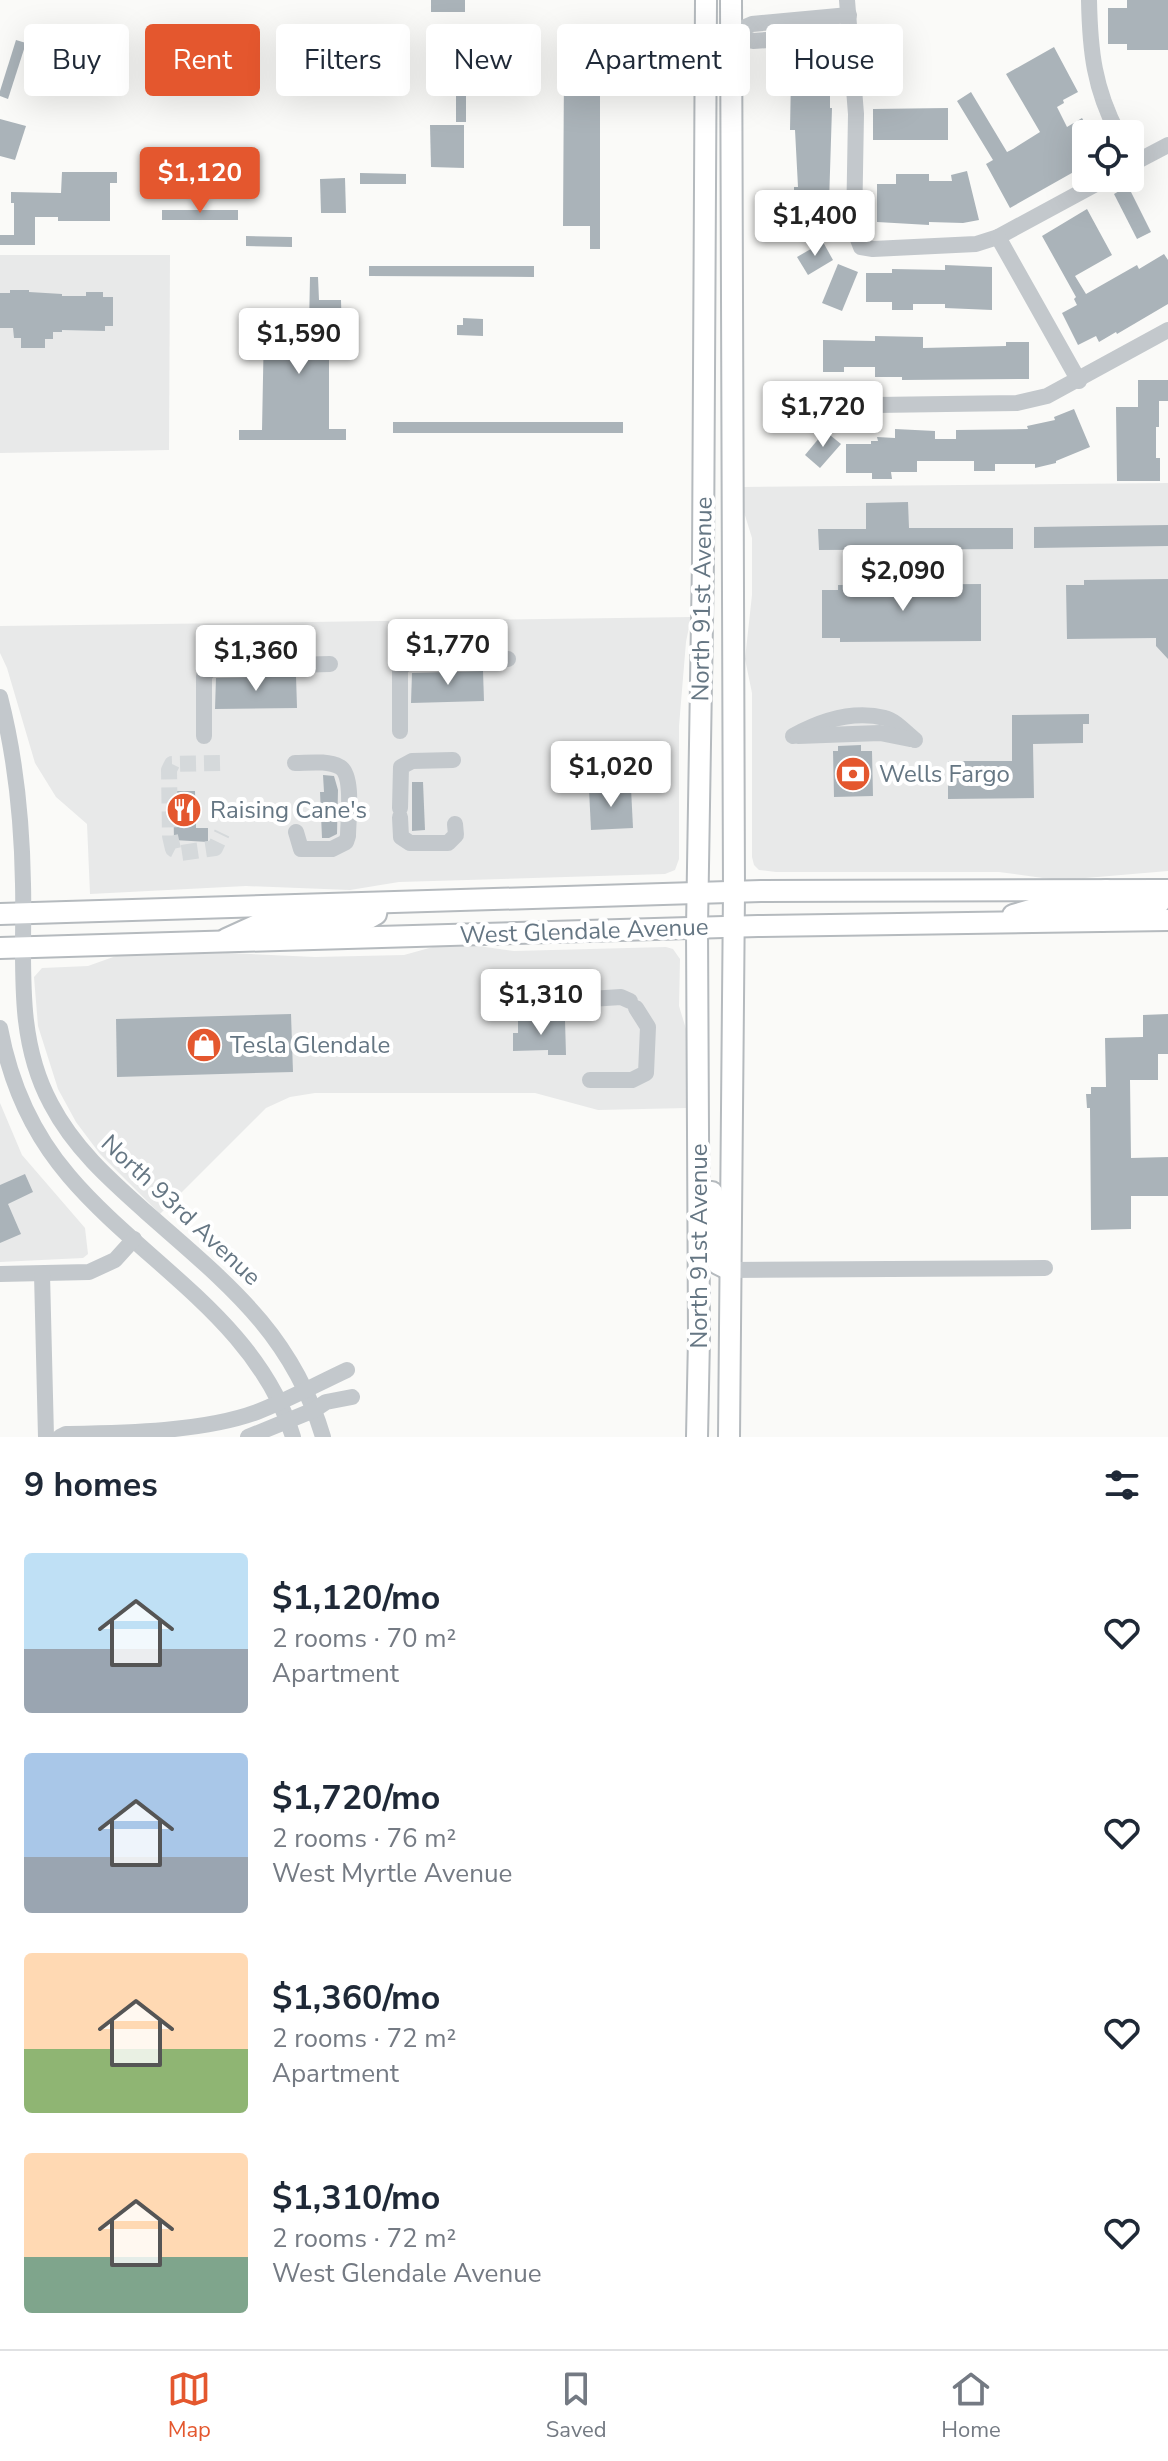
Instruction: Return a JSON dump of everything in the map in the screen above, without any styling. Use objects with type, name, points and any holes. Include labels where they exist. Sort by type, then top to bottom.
[{"type":"main road","name":"North 91st Avenue","points":[[697,1437],[697,928],[706,0]]},
{"type":"main road","points":[[719,0],[719,24]]},
{"type":"main road","name":"North 91st Avenue","points":[[731,0],[731,24]]},
{"type":"main road","name":"North 91st Avenue","points":[[729,1437],[734,927],[731,96]]},
{"type":"main road","points":[[703,522],[732,523]]},
{"type":"main road","points":[[988,922],[1037,908],[1085,906],[1106,890]]},
{"type":"main road","name":"West Glendale Avenue","points":[[0,914],[734,892],[1168,890]]},
{"type":"main road","points":[[219,942],[259,924],[369,918],[376,914],[378,903]]},
{"type":"main road","points":[[1102,921],[1105,909],[1111,905],[1168,903]]},
{"type":"main road","name":"West Glendale Avenue","points":[[0,948],[734,927],[1168,920]]},
{"type":"main road","points":[[699,1138],[712,1178],[716,1257],[718,1264],[730,1270]]},
{"type":"street","points":[[1089,0],[1090,50],[1105,110],[1110,120]]},
{"type":"street","points":[[750,25],[848,7]]},
{"type":"street","points":[[855,96],[854,229],[861,247],[976,244],[998,237],[1081,192]]},
{"type":"street","points":[[1144,156],[1168,145]]},
{"type":"street","points":[[998,237],[1079,381]]},
{"type":"street","points":[[876,405],[1017,403],[1047,396],[1168,330]]},
{"type":"street","points":[[400,731],[400,668],[408,662],[508,659]]},
{"type":"street","points":[[204,736],[204,676],[211,667],[330,664]]},
{"type":"street","name":"North 93rd Avenue","points":[[0,697],[18,797],[25,1021],[44,1089],[64,1126],[97,1168],[259,1315],[306,1391],[323,1437]]},
{"type":"street","points":[[861,717],[887,718],[915,740],[880,733],[793,736],[811,726],[839,718],[861,717]]},
{"type":"street","points":[[453,760],[406,762],[401,767],[401,837],[410,843],[448,843],[456,835],[455,824]]},
{"type":"street","points":[[295,763],[340,767],[346,773],[348,784],[346,842],[332,849],[301,849],[296,832]]},
{"type":"street","points":[[590,999],[621,997],[633,1005],[648,1027],[646,1073],[632,1080],[590,1075]]},
{"type":"street","points":[[0,1028],[15,1085],[43,1141],[81,1190],[233,1333],[258,1366],[291,1429]]},
{"type":"street","points":[[0,1274],[80,1273],[98,1269],[115,1260],[134,1239]]},
{"type":"street","points":[[730,1270],[1045,1268]]},
{"type":"street","points":[[42,1274],[46,1437]]},
{"type":"street","points":[[60,1437],[66,1434],[156,1430],[255,1413],[347,1370]]},
{"type":"street","points":[[248,1437],[291,1429],[326,1402],[352,1397]]},
{"type":"shaded area","points":[[0,255],[170,255],[169,450],[0,453]]},
{"type":"shaded area","points":[[1168,483],[1168,871],[1050,879],[999,872],[776,872],[759,870],[754,865],[752,693],[745,659],[752,595],[752,538],[743,509],[743,487]]},
{"type":"shaded area","points":[[691,617],[679,726],[679,859],[675,870],[665,874],[399,882],[350,890],[246,886],[90,894],[87,824],[56,797],[35,763],[0,653],[0,626]]},
{"type":"shaded area","points":[[478,946],[514,951],[673,949],[680,959],[679,1006],[686,1029],[687,1108],[598,1110],[535,1093],[315,1093],[290,1097],[266,1108],[160,1214],[100,1154],[76,1122],[58,1089],[38,1026],[34,977],[42,968],[88,966],[116,956],[228,953],[315,957],[404,955],[433,947]]},
{"type":"shaded area","points":[[0,1103],[22,1155],[85,1228],[88,1254],[83,1258],[0,1262]]},
{"type":"building","points":[[431,0],[465,0],[465,12],[431,12]]},
{"type":"building","points":[[1127,0],[1168,0],[1168,50],[1127,50],[1127,44],[1108,44],[1108,8],[1127,8]]},
{"type":"building","points":[[16,40],[24,42],[8,99],[0,96]]},
{"type":"building","points":[[1054,47],[1078,92],[1057,107],[1067,127],[1072,124],[1072,173],[1010,208],[986,164],[993,160],[957,101],[971,92],[1007,152],[1013,149],[1040,132],[1006,74]]},
{"type":"building","points":[[456,96],[466,96],[466,122],[456,122]]},
{"type":"building","points":[[564,96],[600,96],[600,249],[590,249],[590,226],[563,226]]},
{"type":"building","points":[[791,96],[830,96],[828,235],[785,235],[785,213],[794,213],[794,187],[798,187],[795,130],[790,130]]},
{"type":"building","points":[[948,108],[948,140],[873,140],[873,109]]},
{"type":"building","points":[[0,119],[26,126],[15,160],[0,156]]},
{"type":"building","points":[[430,125],[464,125],[464,168],[431,167]]},
{"type":"building","points":[[967,171],[979,220],[929,222],[929,225],[877,222],[877,184],[896,184],[896,174],[929,174],[929,181],[952,181],[951,175]]},
{"type":"building","points":[[62,172],[117,172],[117,183],[110,183],[110,221],[58,221],[58,217],[35,217],[35,245],[0,245],[0,235],[14,235],[11,192],[61,193]]},
{"type":"building","points":[[360,173],[406,174],[406,184],[360,184]]},
{"type":"building","points":[[345,178],[346,213],[321,213],[320,179]]},
{"type":"building","points":[[1131,192],[1151,232],[1137,239],[1114,194]]},
{"type":"building","points":[[1087,209],[1112,255],[1075,276],[1086,294],[1137,265],[1139,269],[1164,254],[1168,260],[1168,304],[1117,334],[1099,342],[1096,336],[1078,345],[1062,313],[1077,305],[1076,297],[1042,236]]},
{"type":"building","points":[[162,210],[238,210],[238,220],[162,220]]},
{"type":"building","points":[[246,236],[292,237],[292,247],[246,246]]},
{"type":"building","points":[[823,242],[833,260],[808,275],[797,257]]},
{"type":"building","points":[[838,264],[858,272],[842,311],[822,303]]},
{"type":"building","points":[[945,265],[992,267],[992,310],[945,308],[945,304],[913,304],[913,310],[892,310],[892,302],[866,302],[866,273],[892,273],[892,269],[945,270]]},
{"type":"building","points":[[369,266],[534,266],[534,277],[369,276]]},
{"type":"building","points":[[310,277],[318,277],[319,300],[341,300],[342,336],[329,336],[329,429],[346,429],[346,440],[239,440],[239,430],[262,430],[264,326],[309,326]]},
{"type":"building","points":[[10,290],[62,296],[103,292],[103,297],[113,297],[113,326],[105,326],[105,331],[53,332],[53,339],[45,339],[45,348],[21,348],[21,338],[14,338],[13,328],[0,328],[0,293],[10,293]]},
{"type":"building","points":[[463,318],[483,319],[483,336],[457,335],[457,325],[463,325]]},
{"type":"building","points":[[875,336],[923,337],[923,348],[1006,346],[1006,342],[1029,342],[1029,379],[902,380],[902,377],[875,377],[875,367],[844,367],[844,372],[823,372],[823,340],[875,341]]},
{"type":"building","points":[[1138,380],[1168,380],[1168,401],[1159,401],[1159,427],[1156,427],[1160,481],[1117,481],[1116,407],[1138,407]]},
{"type":"building","points":[[1074,409],[1090,447],[1056,463],[1035,468],[1035,464],[995,464],[995,471],[974,471],[974,461],[917,461],[917,472],[891,472],[892,479],[872,479],[872,473],[846,473],[846,444],[871,444],[871,441],[878,441],[877,437],[895,438],[895,429],[935,431],[935,439],[956,439],[956,430],[1028,429],[1027,426],[1055,420],[1054,417]]},
{"type":"building","points":[[393,422],[623,422],[623,433],[393,433]]},
{"type":"building","points":[[825,431],[841,444],[820,468],[805,455]]},
{"type":"building","points":[[908,502],[909,528],[1013,528],[1013,549],[819,550],[818,529],[866,529],[866,503]]},
{"type":"building","points":[[1168,525],[1168,546],[1034,548],[1034,527]]},
{"type":"building","points":[[1168,579],[1168,659],[1156,646],[1156,638],[1067,639],[1066,585],[1084,585],[1084,580]]},
{"type":"building","points":[[981,584],[981,641],[840,642],[840,638],[822,638],[822,590],[838,590],[838,585]]},
{"type":"building","points":[[483,671],[484,701],[411,703],[412,673]]},
{"type":"building","points":[[296,676],[297,708],[215,709],[216,678]]},
{"type":"building","points":[[1089,714],[1089,724],[1083,724],[1083,743],[1033,744],[1034,798],[948,799],[948,761],[1012,761],[1012,715]]},
{"type":"building","name":"Wells Fargo","points":[[861,745],[861,751],[872,751],[873,796],[834,797],[833,751],[838,751],[838,746]]},
{"type":"building","points":[[323,775],[334,776],[338,790],[337,834],[329,838],[322,838],[320,792],[324,792]]},
{"type":"building","points":[[412,782],[423,782],[425,830],[412,831]]},
{"type":"building","points":[[631,788],[633,828],[591,830],[589,789]]},
{"type":"building","name":"Raising Cane's","points":[[173,791],[195,791],[196,828],[208,828],[208,842],[174,840]]},
{"type":"building","name":"Tesla Glendale","points":[[291,1014],[293,1072],[117,1077],[116,1019]]},
{"type":"building","points":[[1168,1014],[1168,1054],[1158,1054],[1158,1080],[1130,1080],[1131,1158],[1168,1157],[1168,1196],[1131,1196],[1131,1229],[1091,1230],[1090,1108],[1087,1108],[1086,1094],[1091,1094],[1091,1087],[1106,1087],[1105,1038],[1143,1037],[1143,1015]]},
{"type":"building","points":[[565,1020],[566,1055],[548,1055],[548,1050],[513,1051],[513,1033],[518,1033],[518,1021]]},
{"type":"building","points":[[25,1174],[33,1192],[8,1204],[21,1234],[0,1243],[0,1185]]},
{"type":"tunnel","points":[[220,763],[172,764],[169,770],[170,836],[173,849],[181,853],[215,848],[222,833]]},
{"type":"place","name":"Wells Fargo","points":[[853,774]]},
{"type":"place","name":"Raising Cane's","points":[[184,810]]},
{"type":"place","name":"Tesla Glendale","points":[[204,1045]]}]
